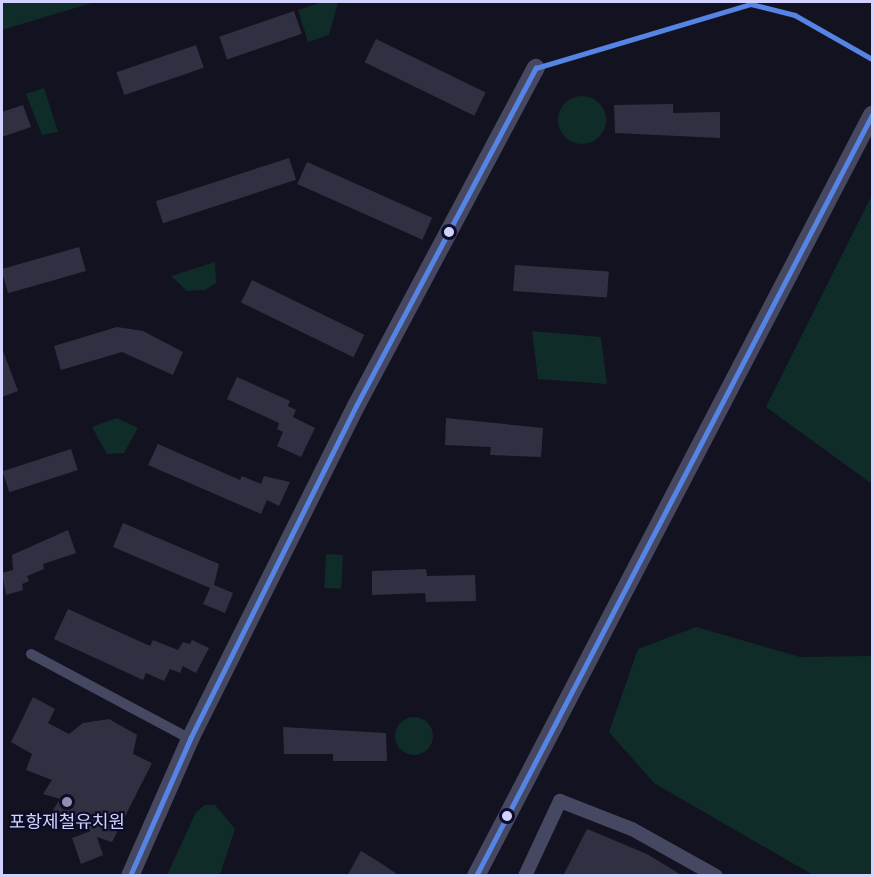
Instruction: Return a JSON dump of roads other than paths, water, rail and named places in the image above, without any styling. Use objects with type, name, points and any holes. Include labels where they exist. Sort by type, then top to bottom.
[{"type":"street","points":[[130,876],[190,740],[357,406],[536,68]]},
{"type":"street","points":[[476,876],[873,115]]},
{"type":"street","points":[[31,654],[190,740]]},
{"type":"street","points":[[525,876],[560,801],[632,829],[716,876]]},
{"type":"place","name":"포항제철유치원","points":[[67,802]]}]
